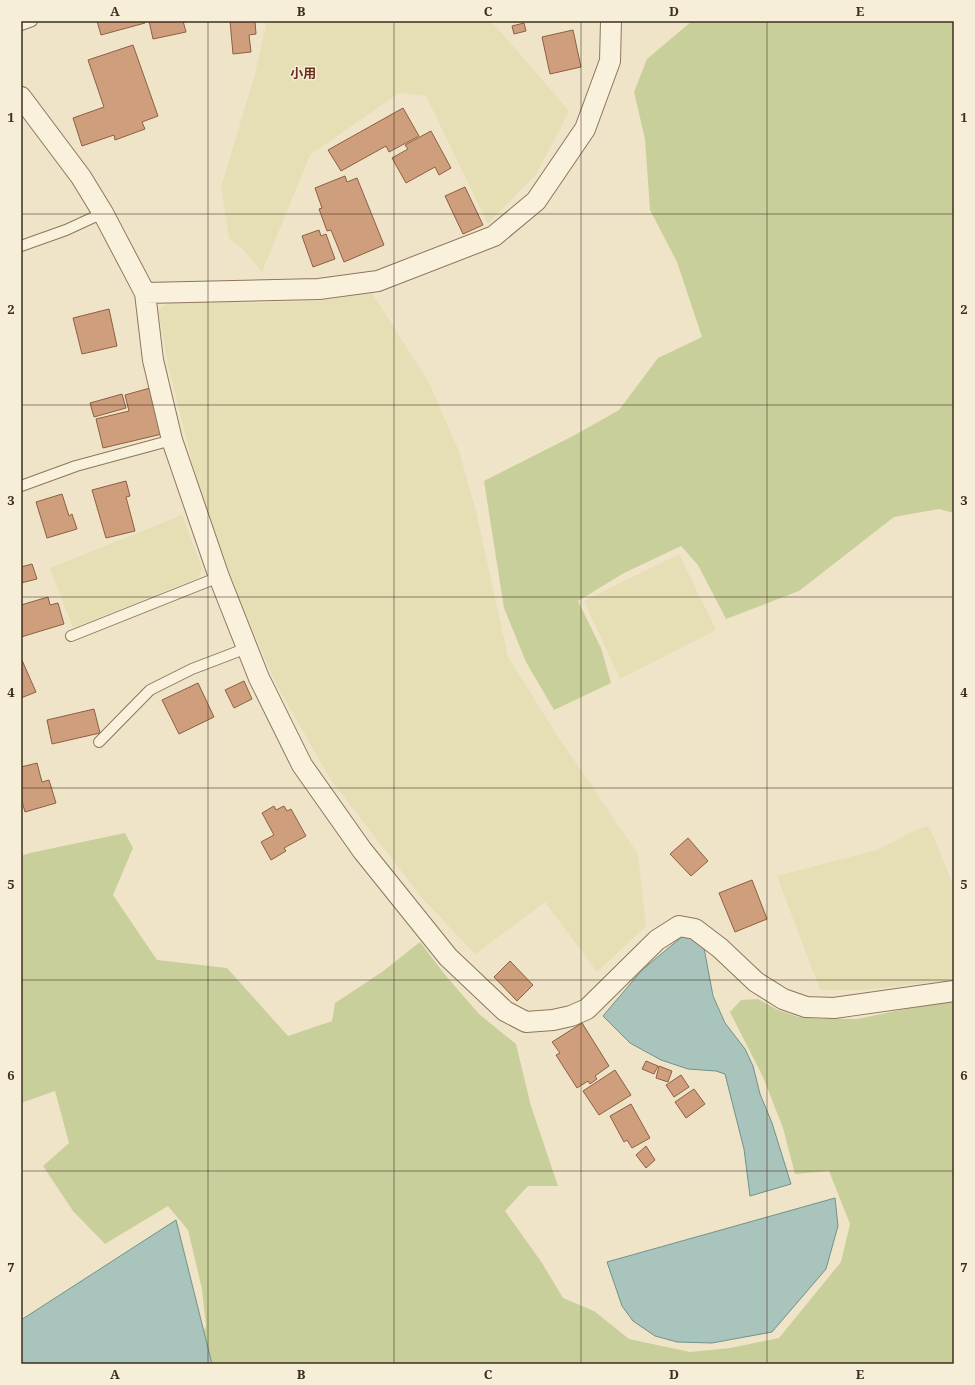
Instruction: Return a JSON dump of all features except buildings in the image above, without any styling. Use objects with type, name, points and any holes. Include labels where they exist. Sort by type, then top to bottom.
[{"type":"street","points":[[145,293],[320,289],[378,281],[494,236],[536,201],[585,129],[610,61],[611,21]]},
{"type":"street","points":[[21,97],[81,176],[103,213],[145,293],[153,360],[172,440],[219,577],[247,648],[259,678],[302,765],[362,850],[448,957],[504,1011],[526,1022],[553,1020],[571,1016],[587,1009],[657,940],[679,926],[694,929],[720,948],[756,982],[783,999],[806,1007],[834,1008],[954,991]]},
{"type":"lane","points":[[21,25],[32,21]]},
{"type":"lane","points":[[21,246],[66,230],[103,213]]},
{"type":"lane","points":[[21,486],[76,466],[172,440]]},
{"type":"lane","points":[[71,636],[219,577]]},
{"type":"lane","points":[[99,742],[150,690],[192,669],[247,648]]},
{"type":"shaded area","points":[[265,21],[491,21],[569,111],[537,173],[488,224],[426,96],[399,93],[310,155],[262,272],[243,249],[229,238],[221,187],[255,74],[266,26]]},
{"type":"shaded area","points":[[372,293],[428,381],[459,451],[477,515],[508,657],[557,735],[638,854],[646,926],[597,972],[545,902],[475,954],[422,898],[331,780],[275,682],[237,593],[200,493],[169,369],[158,310],[172,300],[251,303],[318,301]]},
{"type":"shaded area","points":[[182,515],[202,568],[198,578],[73,628],[50,568]]},
{"type":"shaded area","points":[[679,554],[716,630],[620,679],[584,601]]},
{"type":"shaded area","points":[[929,826],[954,887],[954,977],[943,981],[863,990],[820,990],[777,876],[877,850],[918,829]]},
{"type":"green space","points":[[692,21],[954,21],[954,513],[939,509],[894,517],[799,591],[726,619],[698,565],[681,546],[624,573],[578,601],[601,648],[611,683],[554,710],[526,662],[504,608],[484,481],[575,435],[619,410],[658,358],[702,337],[677,262],[650,210],[645,139],[634,92],[647,59]]},
{"type":"green space","points":[[125,833],[133,848],[113,895],[157,960],[227,968],[288,1036],[332,1021],[335,1003],[382,972],[420,942],[446,976],[479,1014],[516,1044],[531,1106],[558,1186],[528,1186],[505,1211],[542,1263],[563,1298],[594,1311],[629,1339],[690,1352],[730,1348],[779,1338],[841,1262],[850,1224],[829,1171],[795,1174],[783,1128],[763,1077],[730,1012],[741,1000],[758,999],[778,1010],[799,1017],[821,1019],[857,1019],[954,999],[954,1364],[192,1364],[194,1352],[206,1326],[202,1289],[188,1230],[168,1206],[105,1244],[73,1211],[43,1166],[69,1143],[55,1091],[21,1103],[21,856]]},
{"type":"water","points":[[684,935],[697,939],[704,948],[713,996],[725,1023],[745,1049],[753,1066],[760,1094],[772,1123],[791,1184],[750,1196],[744,1149],[725,1074],[716,1071],[688,1069],[661,1060],[630,1043],[603,1016],[642,970]]},
{"type":"water","points":[[835,1198],[838,1226],[826,1269],[772,1332],[712,1343],[677,1342],[655,1336],[633,1321],[622,1306],[607,1262]]},
{"type":"water","points":[[176,1220],[212,1364],[21,1364],[21,1320]]},
{"type":"district","name":"小用","points":[[303,73]]}]
